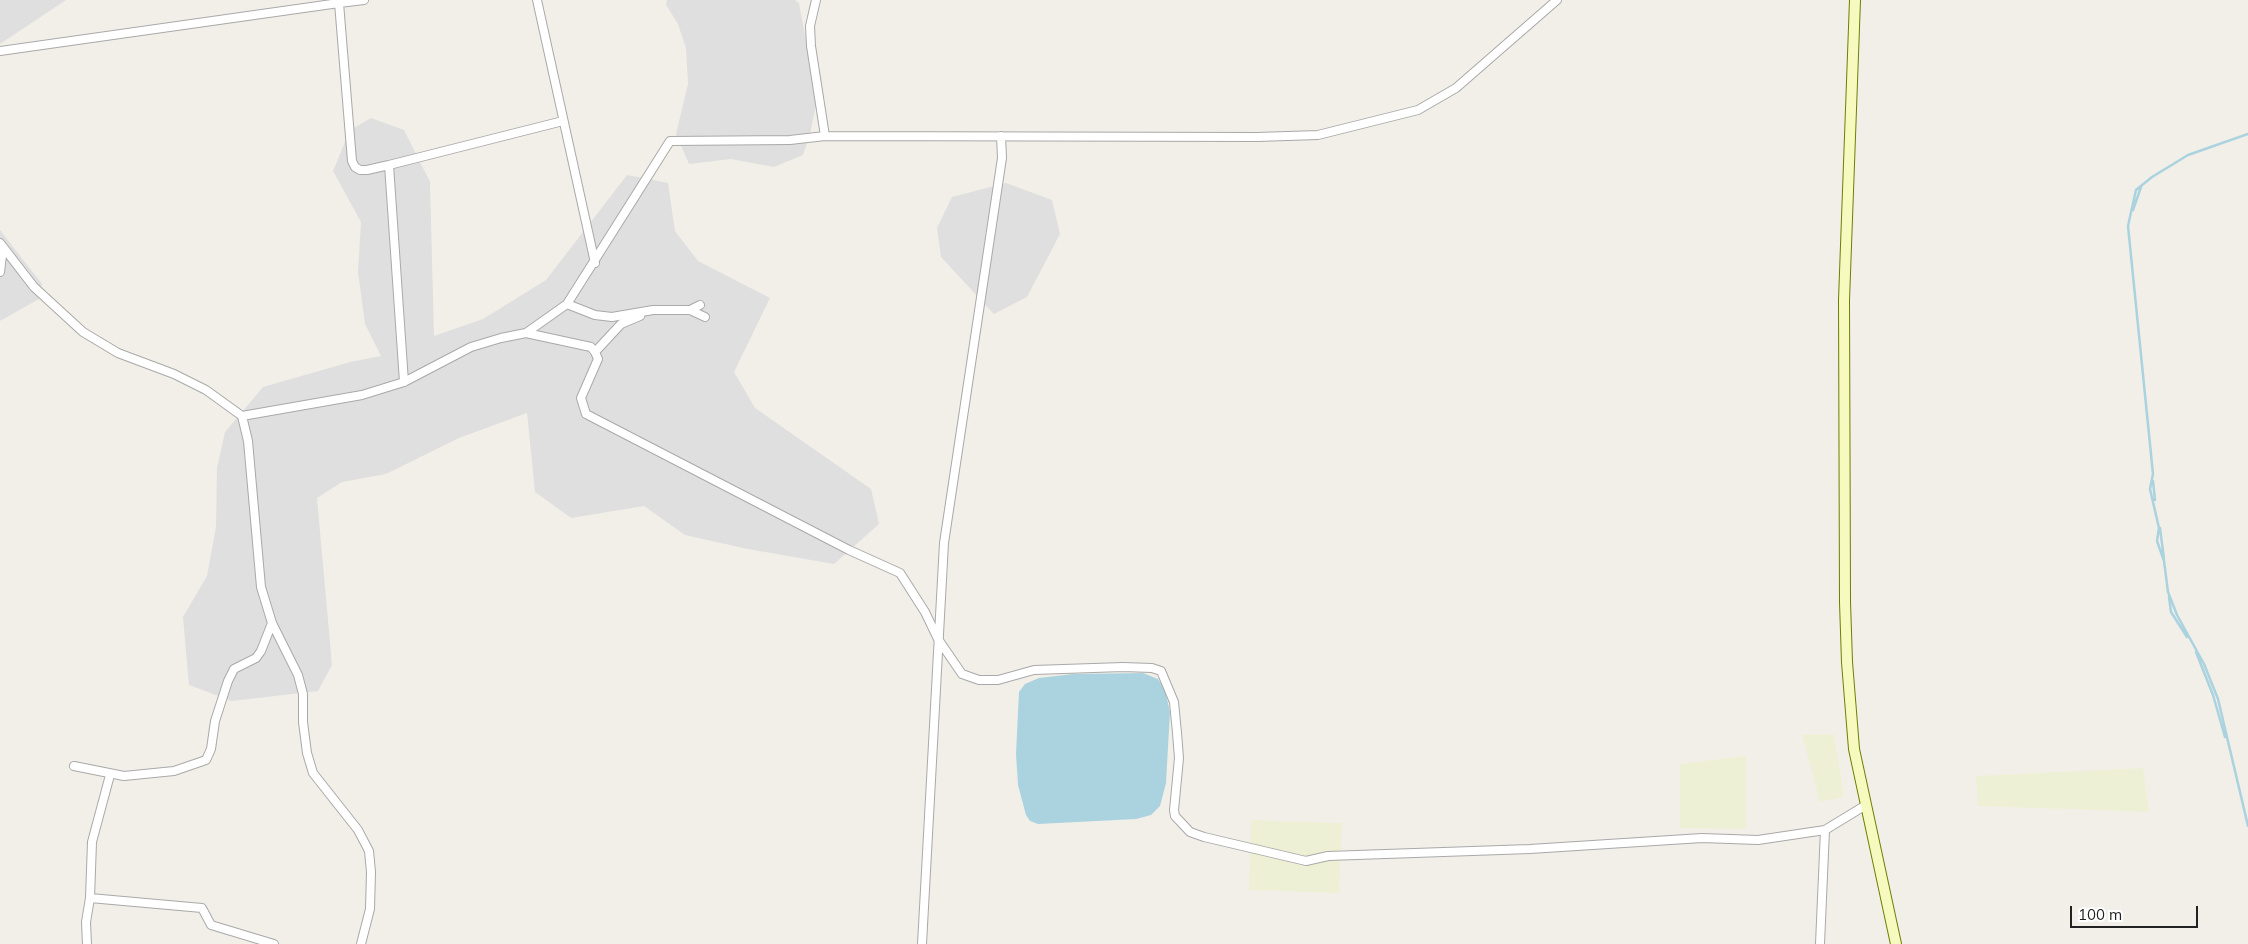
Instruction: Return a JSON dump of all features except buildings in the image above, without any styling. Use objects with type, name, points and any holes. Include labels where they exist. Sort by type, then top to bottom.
[{"type":"street","points":[[0,51],[364,0]]},
{"type":"street","points":[[537,0],[594,263]]},
{"type":"street","points":[[816,0],[810,26],[811,46],[825,136]]},
{"type":"street","points":[[242,416],[362,395],[404,382],[471,347],[526,332],[567,304],[670,141],[790,140],[825,136],[1258,137],[1318,135],[1418,110],[1456,88],[1556,0]]},
{"type":"street","points":[[1855,0],[1844,300],[1845,602],[1854,748],[1896,944]]},
{"type":"street","points":[[339,3],[352,160],[355,167],[360,170],[563,121]]},
{"type":"street","points":[[922,944],[944,543],[1002,158],[1002,136]]},
{"type":"street","points":[[389,164],[404,382]]},
{"type":"street","points":[[0,272],[2,245]]},
{"type":"street","points":[[2,245],[34,286],[84,332],[118,354],[174,374],[206,390],[242,416],[248,441],[261,587],[272,623],[303,694],[303,722],[313,773],[358,830],[369,851],[371,872],[370,909],[362,944]]},
{"type":"street","points":[[567,304],[595,315],[612,318],[653,310],[690,310],[705,317]]},
{"type":"street","points":[[690,310],[700,305]]},
{"type":"street","points":[[596,352],[621,324],[653,310]]},
{"type":"street","points":[[526,332],[591,347],[596,352],[598,359],[580,398],[586,414],[849,550],[900,573],[925,612],[938,639],[962,674],[979,680],[998,680],[1034,670],[1123,667],[1152,668],[1161,671],[1174,702],[1178,733],[1179,758],[1174,803],[1175,816],[1190,832],[1204,837],[1299,860],[1313,860],[1328,856],[1530,849],[1693,838],[1758,840],[1825,830],[1866,805]]},
{"type":"street","points":[[74,766],[110,775],[124,776],[174,771],[206,760],[211,749],[215,721],[228,680],[234,669],[256,658],[261,651],[272,623]]},
{"type":"street","points":[[87,944],[86,922],[90,898],[92,842],[110,775]]},
{"type":"street","points":[[1820,944],[1825,830]]},
{"type":"street","points":[[90,898],[202,908],[211,925],[274,944]]},
{"type":"shaded area","points":[[0,0],[66,0],[0,44]]},
{"type":"shaded area","points":[[667,0],[795,0],[799,3],[817,100],[810,134],[803,155],[774,167],[731,159],[689,164],[676,134],[688,84],[686,48],[678,24],[666,5]]},
{"type":"shaded area","points":[[371,118],[404,130],[430,182],[434,336],[483,319],[546,280],[627,175],[668,183],[675,231],[698,261],[770,298],[734,372],[755,408],[871,489],[879,524],[834,564],[748,549],[685,535],[644,506],[571,518],[535,492],[527,413],[459,438],[386,474],[342,482],[317,498],[332,665],[318,691],[232,701],[189,685],[183,617],[207,576],[216,527],[217,468],[225,432],[263,387],[350,362],[381,356],[365,324],[358,272],[361,222],[333,171],[350,130]]},
{"type":"shaded area","points":[[1006,183],[1052,200],[1060,234],[1027,297],[994,314],[941,257],[937,228],[952,197]]},
{"type":"shaded area","points":[[0,230],[42,284],[39,299],[0,321]]},
{"type":"green space","points":[[1834,734],[1844,797],[1820,802],[1802,735]]},
{"type":"green space","points":[[1746,756],[1746,829],[1680,828],[1680,764]]},
{"type":"green space","points":[[2143,768],[2149,812],[1978,806],[1976,776]]},
{"type":"green space","points":[[1251,820],[1342,823],[1339,893],[1249,890]]},
{"type":"water","points":[[1143,673],[1158,679],[1165,690],[1170,712],[1166,783],[1160,806],[1151,815],[1136,819],[1038,824],[1030,821],[1026,815],[1018,785],[1016,754],[1019,692],[1025,684],[1039,678],[1073,674]]},
{"type":"waterway","points":[[2248,134],[2188,155],[2152,177],[2136,190],[2128,226],[2153,474],[2150,489],[2159,528],[2157,541],[2164,561],[2168,592],[2177,615],[2204,664],[2218,699],[2248,826]]},
{"type":"waterway","points":[[2133,210],[2141,187]]},
{"type":"waterway","points":[[2153,481],[2155,500]]},
{"type":"waterway","points":[[2160,528],[2164,559]]},
{"type":"waterway","points":[[2169,597],[2171,612],[2187,637]]},
{"type":"waterway","points":[[2196,652],[2213,695],[2225,737]]}]
